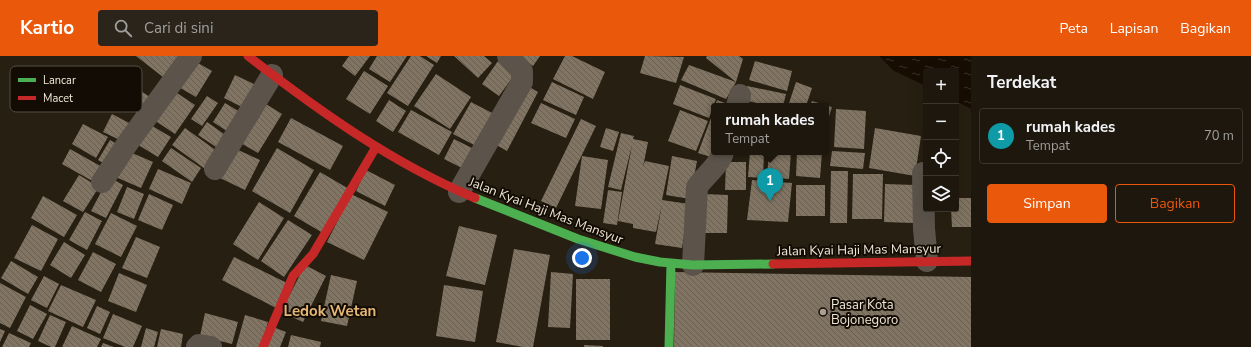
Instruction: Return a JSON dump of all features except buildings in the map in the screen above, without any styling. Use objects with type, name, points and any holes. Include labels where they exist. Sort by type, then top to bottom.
[{"type":"main road","name":"Jalan Kyai Haji Mas Mansyur","points":[[248,56],[272,75],[376,147],[421,173],[459,192],[568,236],[627,256],[693,265],[971,261]]},
{"type":"main road","points":[[263,347],[293,276],[313,254],[376,147]]},
{"type":"main road","points":[[669,347],[671,263]]},
{"type":"street","points":[[102,182],[127,144],[191,56]]},
{"type":"street","points":[[459,192],[522,82],[522,71],[508,56]]},
{"type":"street","points":[[215,169],[272,75]]},
{"type":"street","points":[[693,265],[697,187],[722,155]]},
{"type":"street","points":[[923,176],[924,230],[927,262]]},
{"type":"street","points":[[197,347],[199,345],[211,347]]},
{"type":"water","points":[[879,56],[971,56],[971,109],[959,103],[959,68],[923,68],[923,85],[894,71]]},
{"type":"traffic: fast","points":[[475,198],[578,239],[635,257],[660,262],[693,265],[773,264]]},
{"type":"traffic: fast","points":[[669,347],[671,263]]},
{"type":"traffic: jam","points":[[248,56],[329,116],[385,152],[414,169],[475,198]]},
{"type":"traffic: jam","points":[[263,347],[293,276],[313,254],[376,147]]},
{"type":"traffic: jam","points":[[773,264],[971,261]]},
{"type":"place","name":"rumah kades","points":[[770,201]]},
{"type":"place","name":"Pasar Kota Bojonegoro","points":[[823,312]]},
{"type":"district","name":"Ledok Wetan","points":[[330,311]]}]
